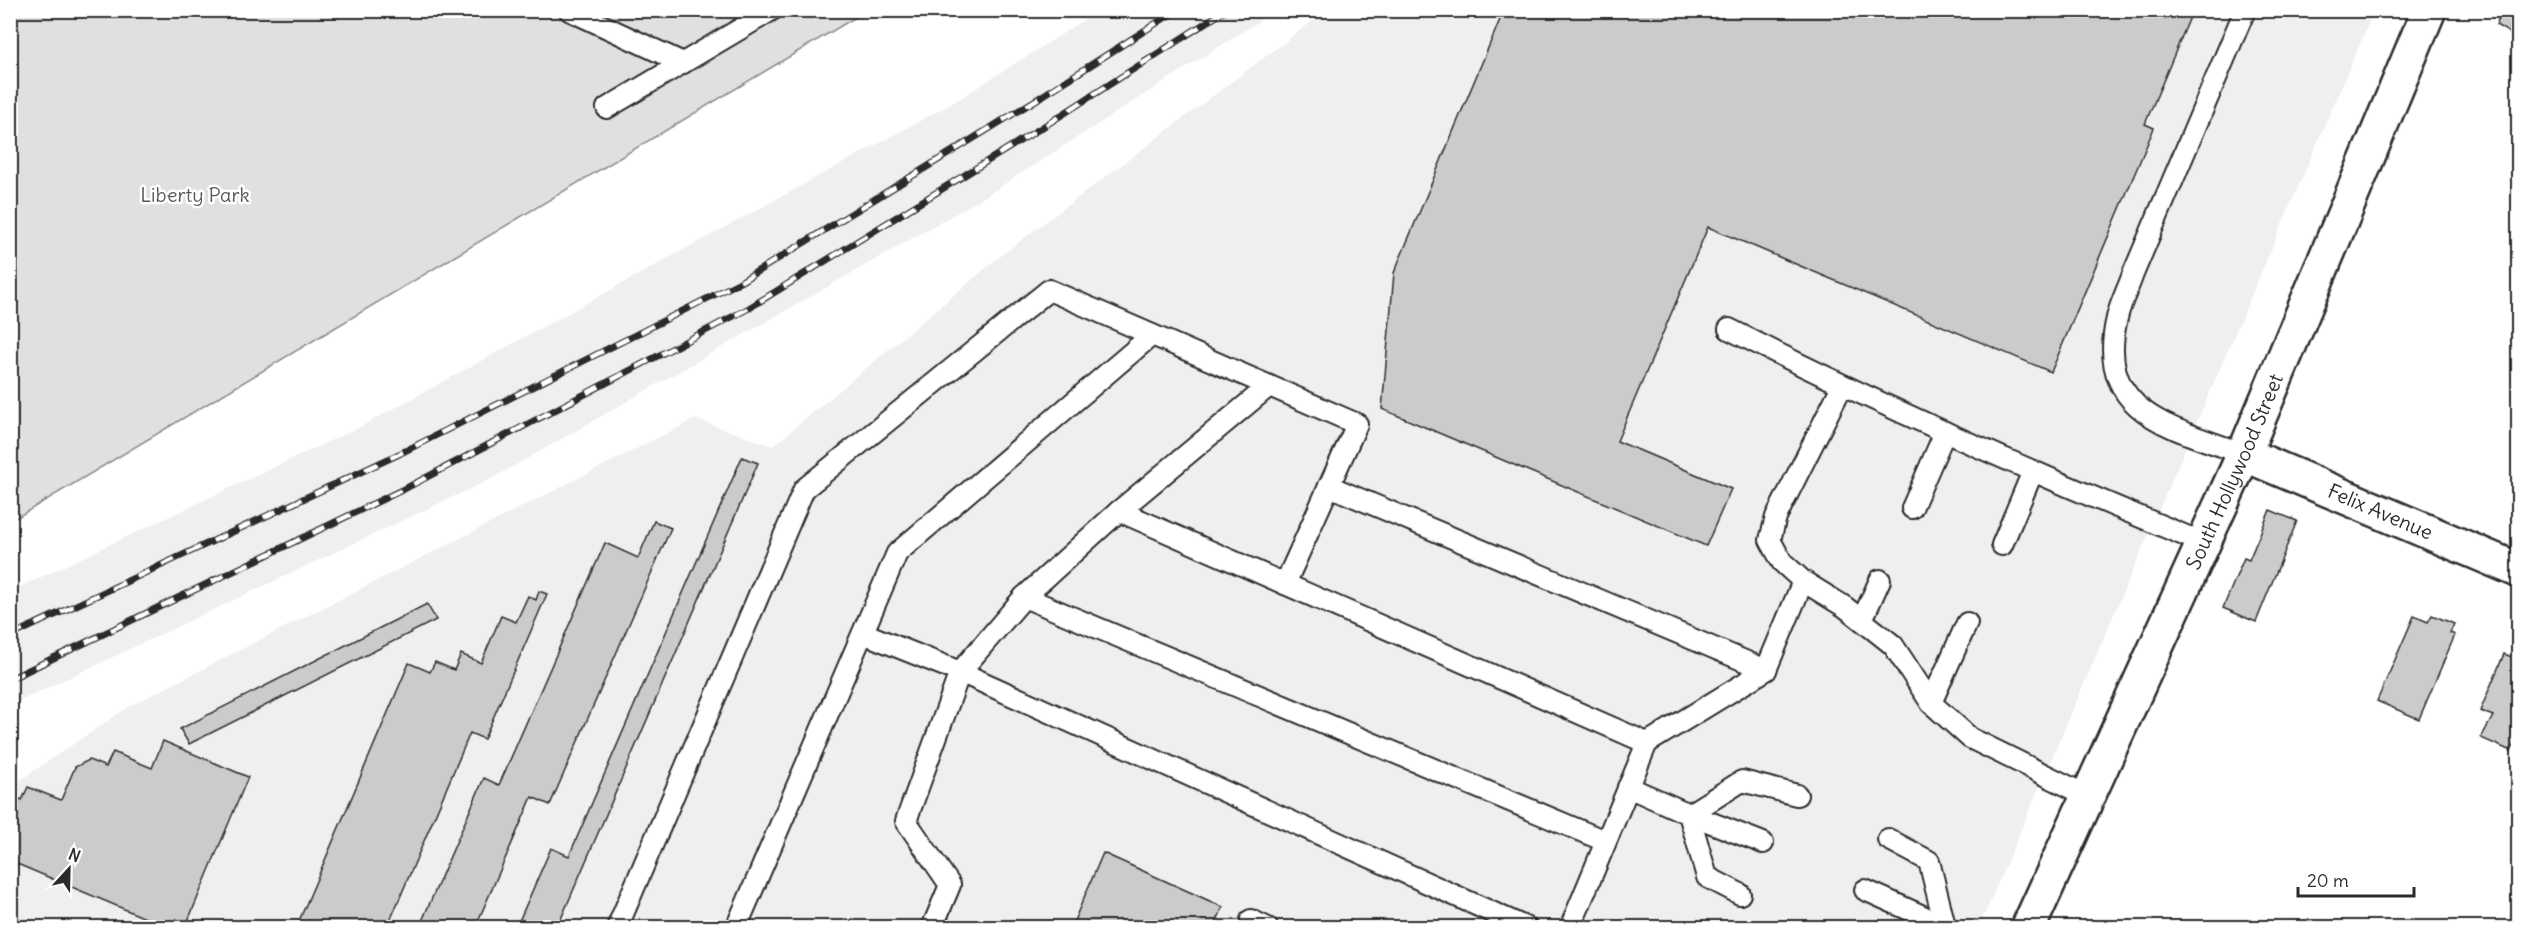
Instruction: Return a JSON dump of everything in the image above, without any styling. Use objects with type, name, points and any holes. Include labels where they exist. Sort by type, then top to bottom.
[{"type":"main road","name":"South Hollywood Street","points":[[2028,927],[2244,454],[2429,10]]},
{"type":"main road","name":"Felix Avenue","points":[[2244,454],[2518,570]]},
{"type":"lane","points":[[569,10],[683,63]]},
{"type":"lane","points":[[607,108],[772,10]]},
{"type":"lane","points":[[2244,454],[2167,426],[2131,403],[2115,376],[2113,348],[2116,318],[2133,274],[2245,10]]},
{"type":"lane","points":[[617,927],[804,489],[1049,290],[1357,424],[1285,584]]},
{"type":"lane","points":[[1729,329],[1842,386],[2203,543]]},
{"type":"lane","points":[[736,927],[897,553],[1152,335]]},
{"type":"lane","points":[[932,927],[950,885],[906,821],[960,672],[1024,597],[1119,511],[1269,386]]},
{"type":"lane","points":[[1842,386],[1776,517],[1770,540],[1782,562],[1803,581],[1845,606],[1893,645],[1931,703],[1970,738],[2088,796]]},
{"type":"lane","points":[[1912,508],[1945,432]]},
{"type":"lane","points":[[2002,545],[2033,471]]},
{"type":"lane","points":[[1329,486],[1766,670]]},
{"type":"lane","points":[[1119,511],[1647,743]]},
{"type":"lane","points":[[1862,620],[1880,580]]},
{"type":"lane","points":[[1570,927],[1647,743],[1766,670],[1803,581]]},
{"type":"lane","points":[[1024,597],[1605,841]]},
{"type":"lane","points":[[1931,703],[1967,623]]},
{"type":"lane","points":[[863,633],[960,672],[1527,927]]},
{"type":"lane","points":[[1689,814],[1742,781],[1797,795]]},
{"type":"lane","points":[[1628,787],[1763,843]]},
{"type":"lane","points":[[1689,814],[1707,878],[1740,894]]},
{"type":"lane","points":[[1888,839],[1929,861],[1945,927]]},
{"type":"lane","points":[[1865,890],[1945,927]]},
{"type":"shaded area","points":[[1098,11],[1275,11],[981,199],[493,478],[11,705],[11,591],[362,426],[956,101]]},
{"type":"shaded area","points":[[1326,11],[2374,11],[1979,927],[11,927],[10,787],[128,707],[695,419],[773,446],[1003,254]]},
{"type":"green space","name":"Liberty Park","points":[[11,10],[866,11],[11,521]]},
{"type":"building","points":[[1504,10],[2193,10],[2145,124],[2154,128],[2051,372],[1708,227],[1617,441],[1731,489],[1706,546],[1382,409],[1394,273]]},
{"type":"building","points":[[2502,10],[2518,10],[2518,38],[2496,25]]},
{"type":"building","points":[[742,457],[758,463],[557,928],[516,928],[551,848],[569,856]]},
{"type":"building","points":[[2270,510],[2297,521],[2256,622],[2223,608],[2244,558],[2249,560]]},
{"type":"building","points":[[654,521],[671,528],[550,805],[532,797],[475,928],[419,928],[484,778],[499,785],[605,543],[638,558]]},
{"type":"building","points":[[539,591],[547,594],[484,739],[470,733],[387,928],[296,928],[409,663],[430,672],[435,662],[454,670],[461,654],[481,663],[501,616],[516,622],[528,596],[536,600]]},
{"type":"building","points":[[427,604],[436,620],[189,744],[180,729]]},
{"type":"building","points":[[2432,615],[2454,624],[2450,633],[2455,635],[2419,719],[2377,701],[2414,616],[2428,622]]},
{"type":"building","points":[[2516,647],[2518,648],[2518,733],[2511,751],[2481,738],[2493,716],[2480,711],[2504,654],[2512,657]]},
{"type":"building","points":[[163,741],[248,777],[185,928],[169,928],[10,861],[10,795],[22,800],[28,787],[61,800],[75,767],[89,760],[106,767],[113,752],[152,768]]},
{"type":"building","points":[[1103,853],[1223,907],[1214,928],[1071,928]]},
{"type":"railway","points":[[10,636],[399,454],[740,282],[1177,10]]},
{"type":"railway","points":[[10,679],[408,487],[749,308],[1049,123],[1226,10]]}]
